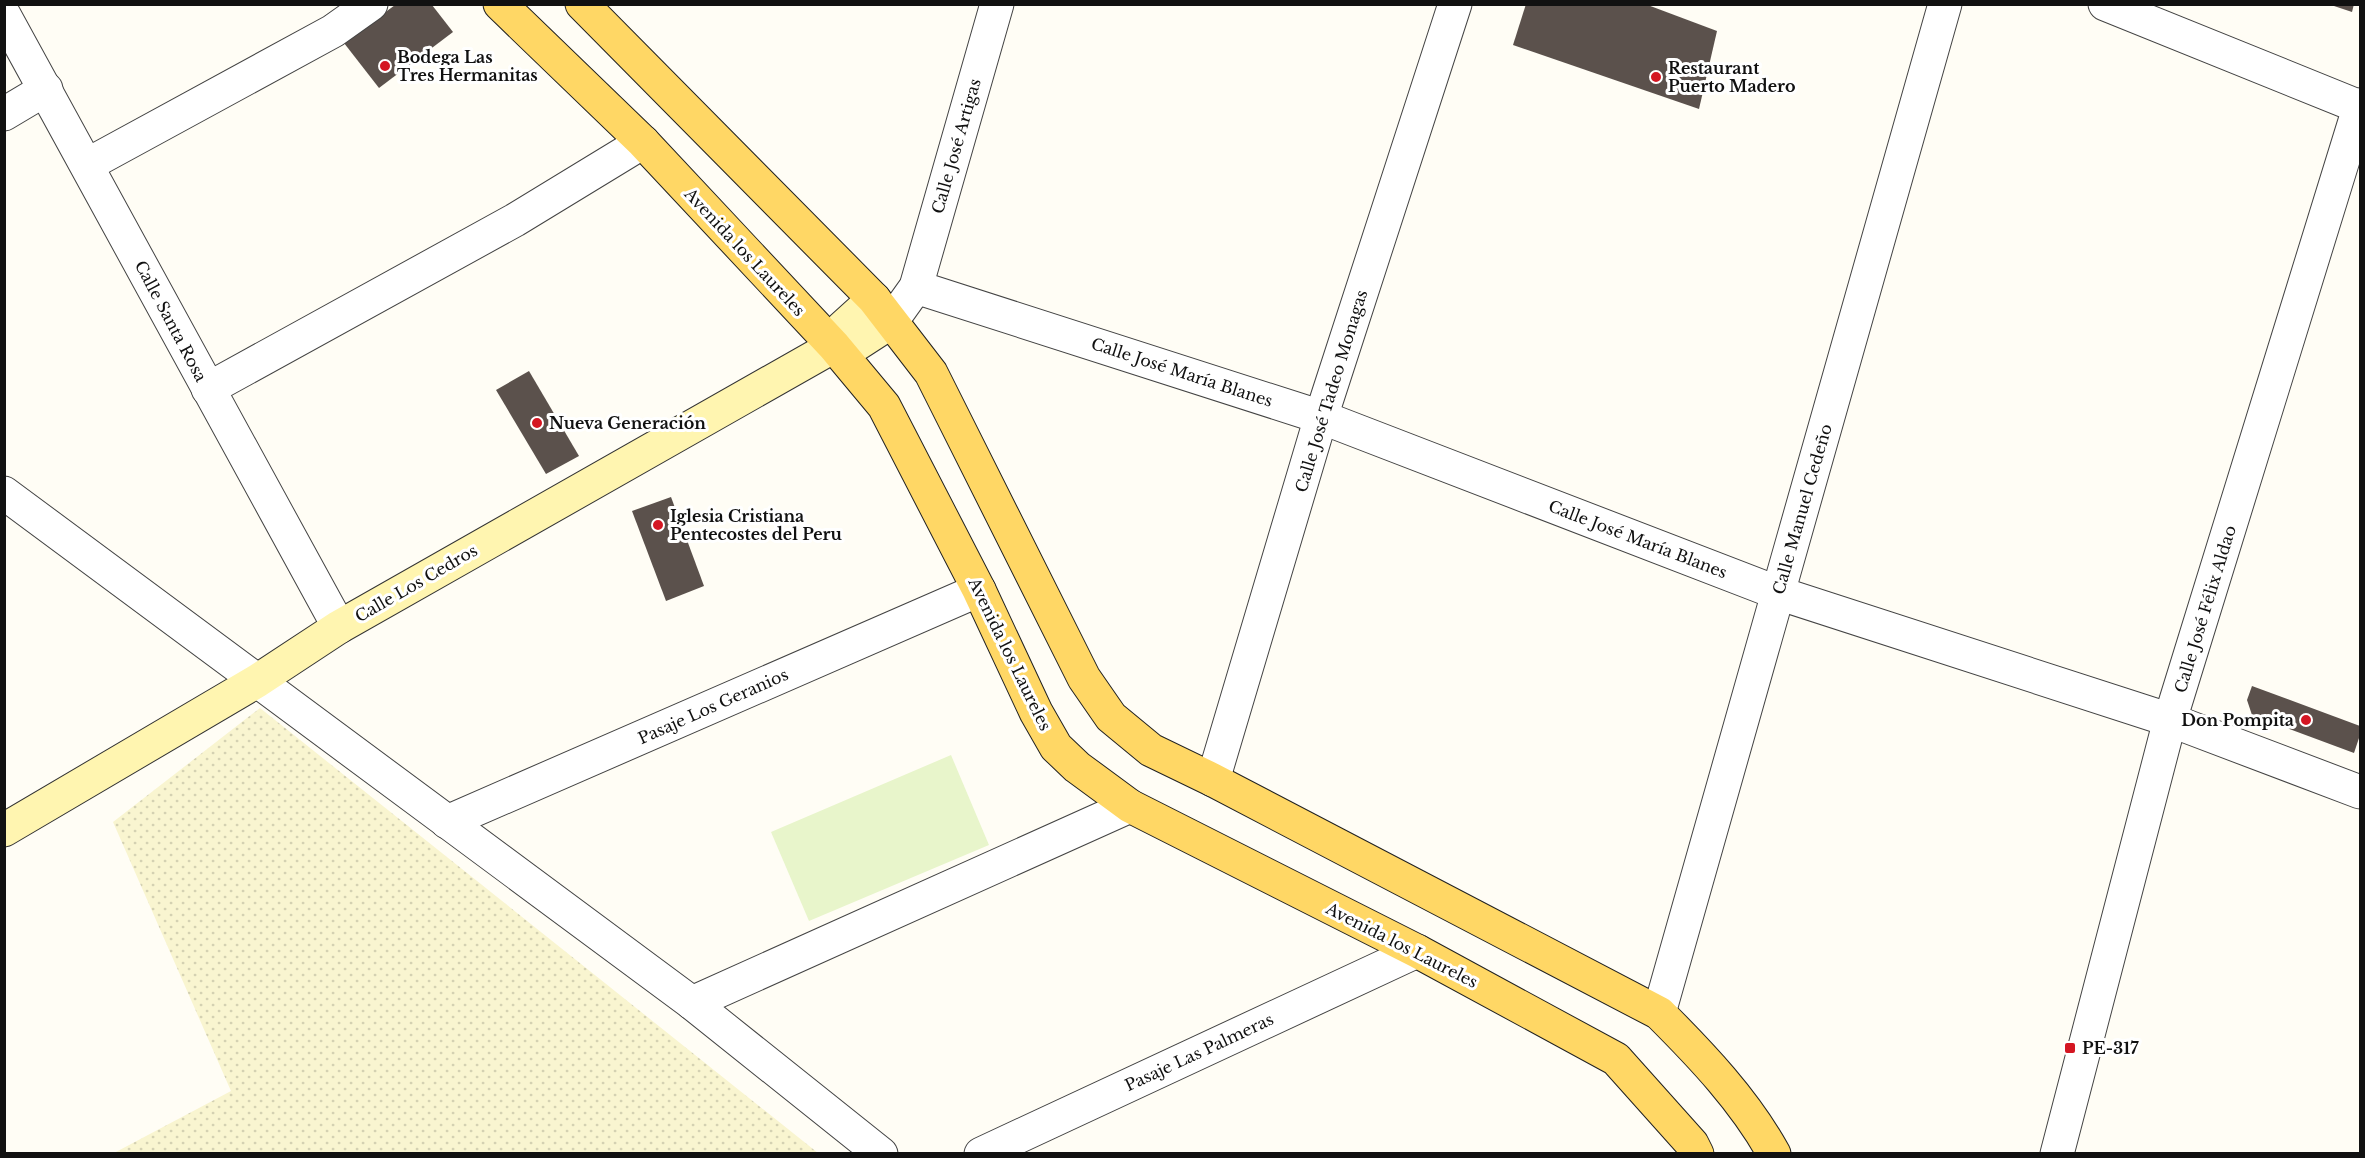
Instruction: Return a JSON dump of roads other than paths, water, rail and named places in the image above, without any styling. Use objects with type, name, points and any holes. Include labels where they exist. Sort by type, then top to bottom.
[{"type":"main road","name":"Avenida los Laureles","points":[[500,4],[643,142],[834,346],[884,406],[979,590],[1036,712],[1056,747],[1077,767],[1130,806],[1417,951],[1616,1059],[1695,1150]]},
{"type":"main road","points":[[582,4],[883,310],[931,373],[1084,678],[1111,717],[1151,750],[1213,780],[1659,1013],[1706,1060],[1765,1138],[1774,1154]]},
{"type":"street","points":[[87,165],[333,31],[371,4]]},
{"type":"street","name":"Calle José Artigas","points":[[834,346],[856,344],[883,310],[916,287],[997,4]]},
{"type":"street","name":"Calle José Tadeo Monagas","points":[[1213,780],[1321,417],[1455,4]]},
{"type":"street","name":"Calle Manuel Cedeño","points":[[1659,1013],[1945,4]]},
{"type":"street","points":[[2105,4],[2360,106]]},
{"type":"street","name":"Calle Santa Rosa","points":[[4,15],[339,627]]},
{"type":"street","points":[[4,114],[46,89]]},
{"type":"street","name":"Calle José Félix Aldao","points":[[2057,1154],[2170,720],[2360,106]]},
{"type":"street","points":[[208,389],[515,220],[643,142]]},
{"type":"street","name":"Calle José María Blanes","points":[[916,287],[1321,417],[1778,593],[2170,720],[2361,792]]},
{"type":"street","name":"Calle Los Cedros","points":[[4,830],[257,681],[339,627],[834,346]]},
{"type":"street","points":[[4,494],[692,1003],[881,1154]]},
{"type":"street","name":"Pasaje Los Geranios","points":[[447,822],[979,590]]},
{"type":"street","points":[[692,1003],[1130,806]]},
{"type":"street","name":"Pasaje Las Palmeras","points":[[981,1154],[1417,951]]},
{"type":"place","name":"Bodega Las Tres Hermanitas","points":[[385,66]]},
{"type":"place","name":"Restaurant Puerto Madero","points":[[1656,77]]},
{"type":"place","name":"Nueva Generación","points":[[537,423]]},
{"type":"place","name":"Iglesia Cristiana Pentecostes del Peru","points":[[658,525]]},
{"type":"place","name":"Don Pompita","points":[[2306,720]]},
{"type":"place","name":"PE-317","points":[[2070,1048]]}]
